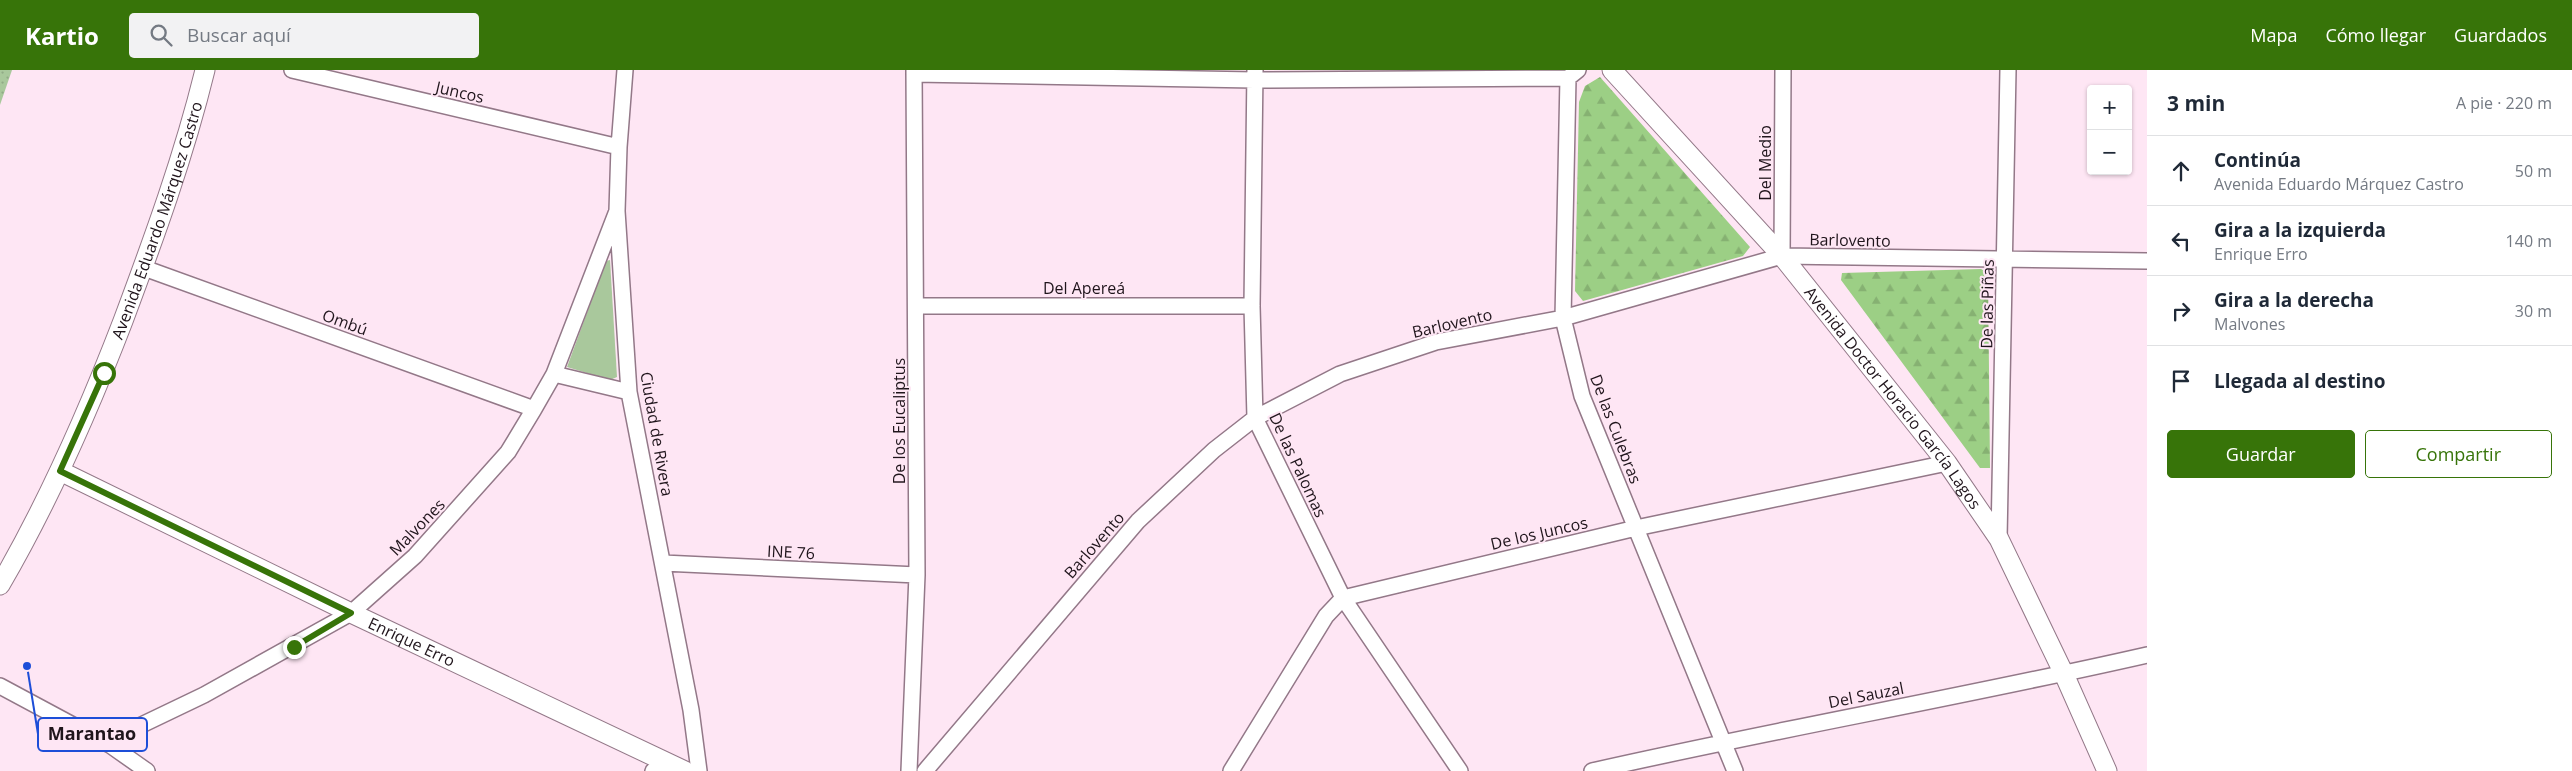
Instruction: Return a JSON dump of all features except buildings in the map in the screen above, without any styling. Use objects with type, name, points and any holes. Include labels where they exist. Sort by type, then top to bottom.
[{"type":"street","name":"Avenida Eduardo Márquez Castro","points":[[0,585],[60,471],[104,373],[165,209],[205,70]]},
{"type":"street","name":"Juncos","points":[[292,70],[619,148]]},
{"type":"street","name":"Ciudad de Rivera","points":[[625,70],[619,148],[617,211],[629,392],[691,710],[699,771]]},
{"type":"street","name":"Avenida Doctor Horacio García Lagos","points":[[1612,70],[1782,256],[1946,463],[1999,539],[2064,674],[2107,771]]},
{"type":"street","name":"Del Medio","points":[[1782,256],[1783,70]]},
{"type":"street","name":"De las Piñas","points":[[1999,539],[2006,258],[2008,70]]},
{"type":"street","points":[[914,72],[1254,75],[1573,74]]},
{"type":"street","name":"De los Eucaliptus","points":[[909,771],[917,575],[914,72]]},
{"type":"street","name":"De las Culebras","points":[[1573,74],[1563,318],[1582,396],[1735,771]]},
{"type":"street","name":"De las Palomas","points":[[1254,75],[1252,306],[1255,418],[1342,598],[1460,771]]},
{"type":"street","name":"Malvones","points":[[110,745],[131,730],[204,695],[351,613],[415,556],[508,452],[554,374],[617,211]]},
{"type":"street","name":"Barlovento","points":[[925,771],[1138,521],[1214,450],[1255,418],[1340,374],[1436,342],[1563,318],[1782,256],[2147,261]]},
{"type":"street","name":"Ombú","points":[[144,268],[534,408]]},
{"type":"street","name":"Del Apereá","points":[[916,306],[1252,306]]},
{"type":"street","points":[[554,374],[629,392]]},
{"type":"street","name":"De los Juncos","points":[[1342,598],[1636,528],[1946,463]]},
{"type":"street","name":"Enrique Erro","points":[[60,471],[659,766],[685,771]]},
{"type":"street","name":"INE 76","points":[[663,563],[917,575]]},
{"type":"street","points":[[1231,771],[1326,616],[1342,598]]},
{"type":"street","name":"Del Sauzal","points":[[1592,771],[1723,741],[2064,674],[2147,655]]},
{"type":"street","points":[[0,686],[110,745],[147,771]]},
{"type":"green space","points":[[0,70],[12,70],[0,105]]},
{"type":"green space","points":[[1600,77],[1750,247],[1743,256],[1583,301],[1575,291],[1579,102],[1585,86]]},
{"type":"green space","points":[[610,260],[617,377],[610,380],[567,367],[606,261]]},
{"type":"green space","points":[[1981,269],[1988,273],[1990,468],[1980,468],[1841,280],[1842,273]]},
{"type":"place","name":"Marantao","points":[[27,666]]},
{"type":"route","points":[[104,373],[60,471],[351,613],[294,647]]}]
